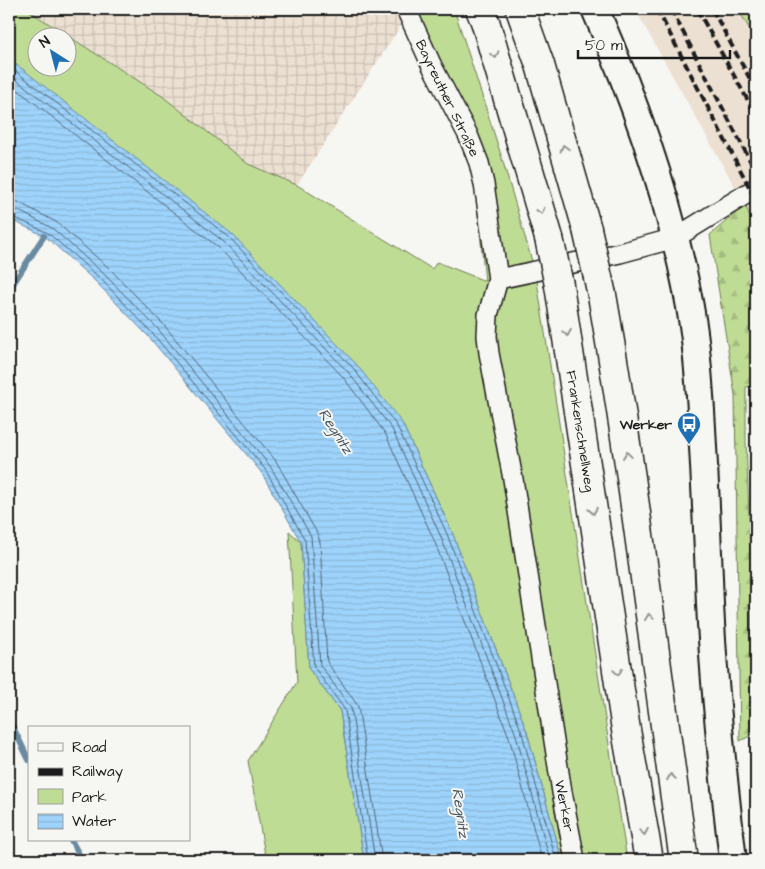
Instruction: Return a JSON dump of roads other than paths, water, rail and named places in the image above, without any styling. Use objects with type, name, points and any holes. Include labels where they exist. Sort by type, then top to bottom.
[{"type":"highway","name":"Frankenschnellweg","points":[[480,9],[549,238],[559,285],[626,730],[649,860]]},
{"type":"highway","points":[[520,9],[540,65],[586,228],[602,295],[627,455],[684,860]]},
{"type":"main road","points":[[595,9],[641,122],[681,259],[693,326],[700,395],[711,619],[721,754],[733,860]]},
{"type":"street","name":"Bayreuther Straße","points":[[406,9],[480,163],[498,279]]},
{"type":"street","points":[[498,279],[675,238],[756,188]]},
{"type":"street","name":"Werker","points":[[498,279],[488,315],[487,336],[489,353],[513,479],[562,792],[575,860]]},
{"type":"water","name":"Regnitz","points":[[9,60],[28,73],[28,78],[34,78],[232,234],[357,365],[402,423],[452,532],[527,732],[562,860],[364,860],[340,711],[309,669],[301,542],[261,472],[149,337],[96,282],[45,236],[9,219]]},
{"type":"waterway","points":[[9,290],[44,236]]},
{"type":"waterway","points":[[9,719],[28,758]]},
{"type":"waterway","points":[[72,842],[82,860]]},
{"type":"railway","points":[[657,9],[756,200]]},
{"type":"railway","points":[[671,9],[756,172]]},
{"type":"railway","points":[[697,9],[756,115]]},
{"type":"railway","points":[[712,9],[756,90]]},
{"type":"place","name":"Werker","points":[[689,445]]}]
